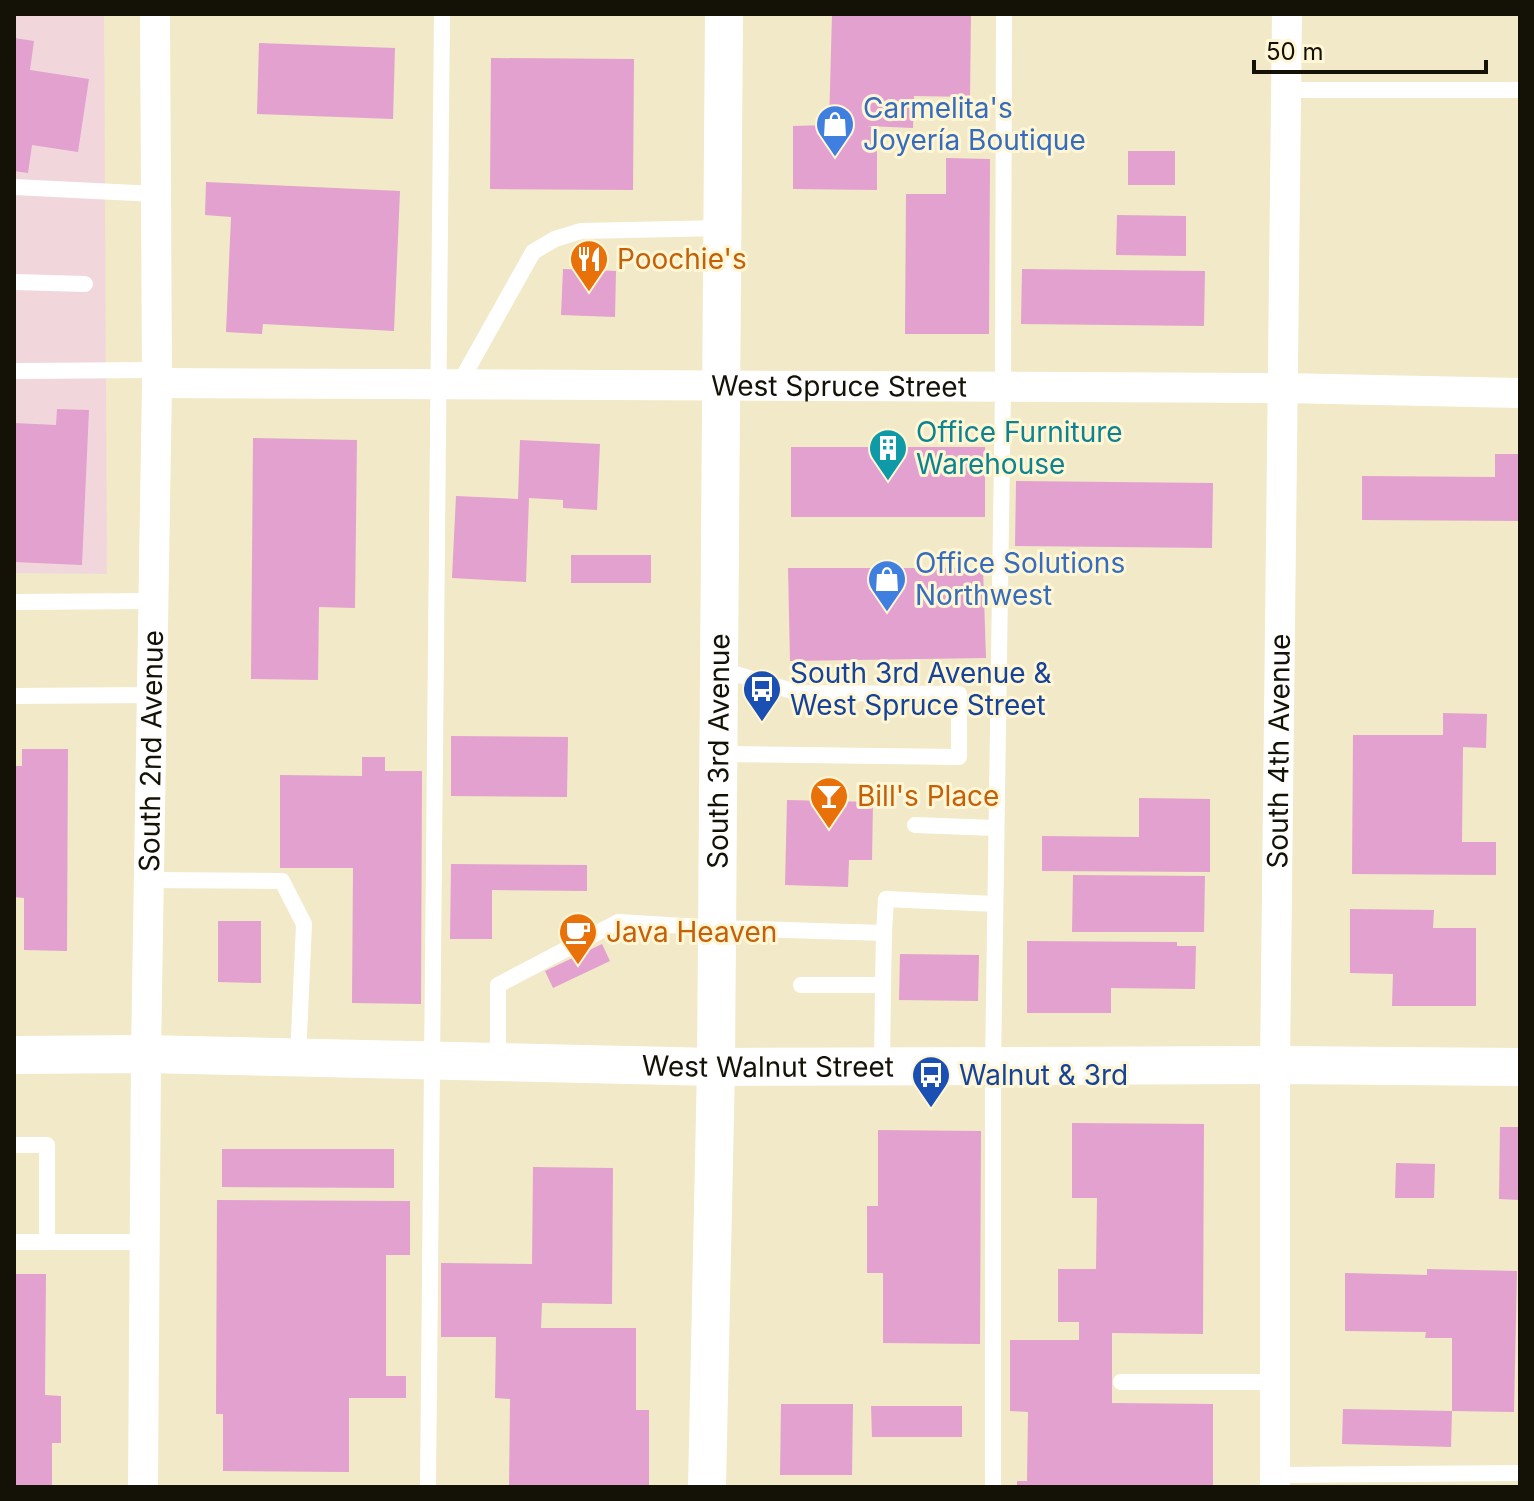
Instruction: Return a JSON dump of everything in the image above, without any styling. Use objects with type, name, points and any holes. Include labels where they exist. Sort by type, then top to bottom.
[{"type":"street","name":"South 2nd Avenue","points":[[143,1487],[146,1054],[157,377],[155,14]]},
{"type":"street","name":"South 3rd Avenue","points":[[707,1487],[716,1067],[724,14]]},
{"type":"street","name":"South 4th Avenue","points":[[1275,1481],[1275,1065],[1287,14]]},
{"type":"street","name":"West Spruce Street","points":[[157,377],[448,386],[1282,388],[1520,393]]},
{"type":"street","name":"West Walnut Street","points":[[14,1055],[146,1054],[716,1067],[1520,1067]]},
{"type":"lane","points":[[428,1487],[433,1060],[448,386],[442,14]]},
{"type":"lane","points":[[993,1487],[993,1066],[1003,388],[1004,14]]},
{"type":"lane","points":[[1285,90],[1520,90]]},
{"type":"lane","points":[[14,187],[156,194]]},
{"type":"lane","points":[[448,386],[533,252],[555,239],[581,231],[722,228]]},
{"type":"lane","points":[[14,282],[85,284]]},
{"type":"lane","points":[[14,371],[157,377]]},
{"type":"lane","points":[[14,602],[154,601]]},
{"type":"lane","points":[[718,754],[959,757],[959,694],[799,693],[719,669]]},
{"type":"lane","points":[[14,696],[152,695]]},
{"type":"lane","points":[[915,825],[996,828]]},
{"type":"lane","points":[[149,880],[282,881],[304,924],[298,1058]]},
{"type":"lane","points":[[882,1065],[886,899],[995,904]]},
{"type":"lane","points":[[498,1062],[498,985],[618,922],[884,933]]},
{"type":"lane","points":[[801,985],[883,985]]},
{"type":"lane","points":[[14,1145],[47,1145],[47,1242]]},
{"type":"lane","points":[[14,1242],[145,1242]]},
{"type":"lane","points":[[1121,1382],[1275,1382]]},
{"type":"lane","points":[[1275,1481],[1457,1480],[1520,1473]]},
{"type":"shaded area","points":[[14,14],[104,14],[107,574],[14,573]]},
{"type":"building","points":[[832,14],[971,14],[970,97],[914,96],[913,128],[867,126],[877,128],[877,190],[793,189],[793,126],[829,125]]},
{"type":"building","points":[[14,38],[34,41],[30,70],[89,79],[78,152],[32,145],[28,173],[14,171]]},
{"type":"building","points":[[259,43],[395,48],[393,119],[257,114]]},
{"type":"building","points":[[491,58],[634,59],[633,190],[490,189]]},
{"type":"building","points":[[1128,151],[1175,151],[1175,185],[1128,185]]},
{"type":"building","points":[[946,158],[990,159],[989,334],[905,334],[906,194],[946,194]]},
{"type":"building","points":[[206,182],[400,191],[394,331],[263,324],[262,334],[226,332],[231,217],[205,215]]},
{"type":"building","points":[[1117,215],[1186,216],[1186,256],[1116,255]]},
{"type":"building","name":"Poochie's","points":[[563,269],[616,271],[615,317],[561,315]]},
{"type":"building","points":[[1022,269],[1205,271],[1204,326],[1021,324]]},
{"type":"building","points":[[57,409],[89,410],[82,565],[14,562],[14,423],[56,425]]},
{"type":"building","points":[[253,438],[357,440],[355,608],[319,607],[318,680],[251,679]]},
{"type":"building","points":[[520,440],[600,444],[597,510],[563,508],[563,500],[529,498],[526,582],[452,578],[456,496],[518,499]]},
{"type":"building","name":"Office Furniture Warehouse","points":[[791,447],[985,447],[985,517],[791,517]]},
{"type":"building","points":[[1495,454],[1520,454],[1520,521],[1362,520],[1362,476],[1495,477]]},
{"type":"building","points":[[1016,481],[1213,483],[1212,548],[1015,546]]},
{"type":"building","points":[[571,555],[651,555],[651,583],[571,583]]},
{"type":"building","name":"Office Solutions Northwest","points":[[788,568],[983,568],[986,658],[790,661]]},
{"type":"building","points":[[1443,713],[1487,714],[1486,748],[1463,747],[1462,842],[1496,842],[1496,875],[1352,874],[1353,735],[1443,735]]},
{"type":"building","points":[[451,736],[568,737],[567,797],[451,796]]},
{"type":"building","points":[[22,749],[68,749],[67,951],[24,950],[24,898],[14,897],[14,766],[22,766]]},
{"type":"building","points":[[362,757],[385,757],[385,771],[422,771],[421,1004],[352,1003],[353,868],[280,868],[280,775],[362,776]]},
{"type":"building","points":[[1139,798],[1210,799],[1210,872],[1042,871],[1042,836],[1139,837]]},
{"type":"building","name":"Bill's Place","points":[[787,800],[873,802],[872,860],[849,860],[848,887],[785,885]]},
{"type":"building","points":[[451,864],[587,865],[587,891],[492,890],[492,939],[450,939]]},
{"type":"building","points":[[1073,875],[1205,876],[1204,932],[1072,932]]},
{"type":"building","points":[[1350,909],[1434,910],[1433,928],[1476,928],[1476,1006],[1392,1006],[1393,974],[1350,973]]},
{"type":"building","points":[[218,921],[261,921],[261,983],[218,982]]},
{"type":"building","points":[[1027,941],[1177,942],[1177,946],[1196,946],[1195,989],[1111,988],[1111,1013],[1027,1013]]},
{"type":"building","name":"Java Heaven","points":[[602,944],[610,961],[553,988],[545,971]]},
{"type":"building","points":[[900,954],[979,955],[978,1001],[899,1000]]},
{"type":"building","points":[[1072,1123],[1204,1124],[1203,1334],[1112,1333],[1112,1403],[1213,1404],[1213,1487],[1017,1487],[1017,1481],[1027,1481],[1028,1412],[1010,1411],[1010,1340],[1079,1340],[1079,1322],[1058,1322],[1058,1269],[1096,1269],[1097,1198],[1072,1198]]},
{"type":"building","points":[[1500,1127],[1520,1127],[1520,1200],[1499,1199]]},
{"type":"building","points":[[878,1130],[981,1131],[980,1344],[883,1343],[883,1273],[867,1273],[867,1206],[878,1206]]},
{"type":"building","points":[[222,1149],[394,1149],[394,1188],[222,1187]]},
{"type":"building","points":[[1396,1163],[1435,1164],[1434,1198],[1395,1198]]},
{"type":"building","points":[[533,1167],[613,1168],[612,1304],[542,1303],[541,1328],[636,1328],[636,1410],[649,1410],[649,1487],[509,1487],[510,1399],[495,1398],[496,1337],[441,1337],[441,1263],[532,1264]]},
{"type":"building","points":[[217,1200],[410,1201],[410,1255],[386,1255],[386,1376],[406,1376],[406,1398],[349,1398],[349,1472],[223,1471],[223,1414],[216,1414]]},
{"type":"building","points":[[1427,1269],[1517,1271],[1514,1412],[1452,1411],[1452,1338],[1425,1338],[1426,1332],[1345,1331],[1345,1273],[1427,1275]]},
{"type":"building","points":[[14,1274],[46,1274],[45,1395],[61,1396],[61,1443],[52,1443],[52,1487],[14,1487]]},
{"type":"building","points":[[781,1404],[853,1404],[852,1475],[780,1475]]},
{"type":"building","points":[[871,1406],[962,1406],[962,1437],[872,1437]]},
{"type":"building","points":[[1343,1409],[1452,1411],[1451,1447],[1342,1444]]},
{"type":"place","name":"Carmelita's Joyería Boutique","points":[[835,158]]},
{"type":"place","name":"Poochie's","points":[[589,293]]},
{"type":"place","name":"Office Furniture Warehouse","points":[[888,482]]},
{"type":"place","name":"Office Solutions Northwest","points":[[887,613]]},
{"type":"place","name":"South 3rd Avenue & West Spruce Street","points":[[762,723]]},
{"type":"place","name":"Bill's Place","points":[[829,830]]},
{"type":"place","name":"Java Heaven","points":[[578,966]]},
{"type":"place","name":"Walnut & 3rd","points":[[931,1109]]}]
